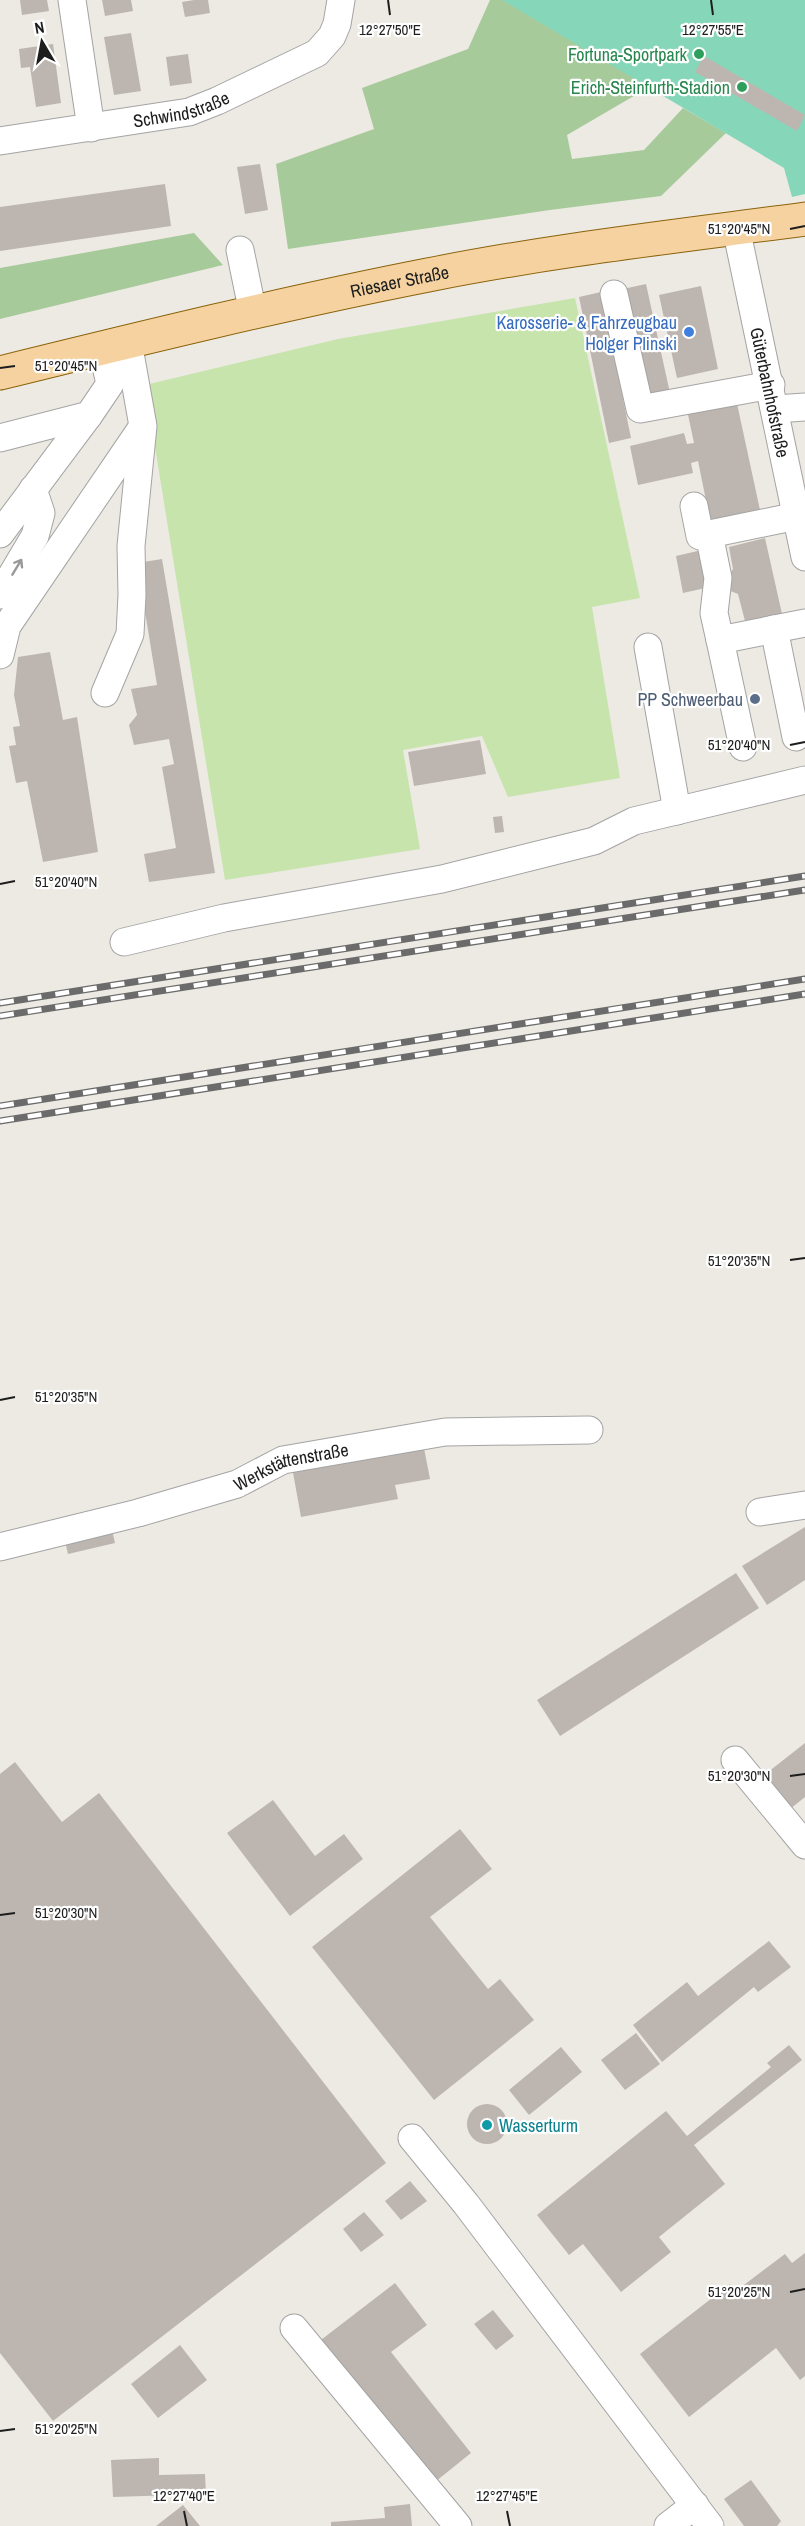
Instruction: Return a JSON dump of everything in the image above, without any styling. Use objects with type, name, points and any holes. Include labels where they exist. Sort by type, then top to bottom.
[{"type":"main road","name":"Riesaer Straße","points":[[0,373],[253,313],[428,275],[533,256],[805,219]]},
{"type":"street","points":[[72,0],[91,128]]},
{"type":"street","name":"Schwindstraße","points":[[0,141],[189,112],[218,101],[317,53],[332,36],[339,12]]},
{"type":"street","name":"Güterbahnhofstraße","points":[[736,228],[804,550]]},
{"type":"street","points":[[240,250],[253,313]]},
{"type":"street","points":[[614,294],[640,409],[773,397],[805,407]]},
{"type":"street","points":[[0,534],[110,384],[115,345]]},
{"type":"street","points":[[105,693],[130,634],[131,546],[143,426],[115,345]]},
{"type":"street","points":[[0,438],[89,415]]},
{"type":"street","points":[[0,655],[7,626],[143,426]]},
{"type":"street","points":[[0,595],[35,536],[41,513],[33,489]]},
{"type":"street","points":[[694,506],[700,536],[797,516]]},
{"type":"street","points":[[709,534],[718,578],[714,613],[743,747]]},
{"type":"street","points":[[720,640],[805,623]]},
{"type":"street","points":[[774,629],[796,737]]},
{"type":"street","points":[[648,647],[677,810]]},
{"type":"street","points":[[124,942],[224,918],[442,879],[594,841],[634,821],[805,780]]},
{"type":"street","name":"Werkstättenstraße","points":[[0,1547],[138,1513],[237,1484],[283,1460],[445,1432],[590,1430]]},
{"type":"street","points":[[760,1512],[805,1505]]},
{"type":"street","points":[[735,1760],[805,1845]]},
{"type":"street","points":[[412,2138],[466,2204],[703,2516],[668,2526]]},
{"type":"street","points":[[294,2328],[458,2526]]},
{"type":"green space","points":[[490,0],[586,0],[671,58],[639,93],[567,135],[572,159],[644,150],[683,108],[726,133],[661,196],[288,249],[276,164],[374,129],[362,88],[468,49]]},
{"type":"green space","name":"Fortuna-Sportpark","points":[[502,0],[805,0],[805,194],[792,197],[784,168]]},
{"type":"green space","points":[[194,233],[223,265],[0,319],[0,268]]},
{"type":"green space","points":[[575,298],[640,598],[592,607],[620,778],[508,797],[482,736],[403,750],[420,849],[225,880],[145,385],[338,339]]},
{"type":"building","points":[[20,0],[47,0],[49,11],[22,15]]},
{"type":"building","points":[[102,0],[131,0],[133,11],[105,16]]},
{"type":"building","points":[[208,0],[210,13],[185,17],[182,2]]},
{"type":"building","points":[[131,33],[141,91],[114,95],[104,37]]},
{"type":"building","points":[[53,44],[61,103],[36,107],[30,67],[21,68],[19,49]]},
{"type":"building","points":[[188,54],[192,83],[170,86],[166,57]]},
{"type":"building","points":[[704,56],[805,115],[797,131],[695,72]]},
{"type":"building","points":[[260,164],[268,210],[245,214],[237,167]]},
{"type":"building","points":[[165,184],[171,226],[0,251],[0,207]]},
{"type":"building","points":[[646,284],[670,393],[647,398],[623,289]]},
{"type":"building","name":"Karosserie- & Fahrzeugbau Holger Plinski","points":[[701,286],[718,369],[677,378],[659,295]]},
{"type":"building","points":[[601,292],[631,438],[609,443],[579,297]]},
{"type":"building","points":[[736,399],[760,510],[710,520],[698,461],[691,463],[693,473],[638,485],[630,446],[684,433],[687,444],[694,443],[687,410]]},
{"type":"building","points":[[765,538],[782,614],[745,621],[738,594],[728,590],[726,580],[733,569],[729,547]]},
{"type":"building","points":[[702,550],[710,587],[683,593],[676,556]]},
{"type":"building","points":[[162,559],[215,873],[149,882],[144,854],[176,848],[162,767],[174,764],[169,739],[134,745],[129,725],[137,715],[131,689],[157,685],[137,563]]},
{"type":"building","points":[[50,652],[63,720],[77,717],[98,852],[43,862],[27,781],[16,783],[9,746],[16,745],[13,727],[20,726],[14,695],[18,657]]},
{"type":"building","points":[[480,740],[486,774],[414,786],[408,752]]},
{"type":"building","points":[[502,816],[504,832],[495,833],[493,817]]},
{"type":"building","points":[[423,1443],[430,1479],[395,1485],[398,1499],[301,1517],[292,1467]]},
{"type":"building","points":[[111,1526],[115,1543],[68,1554],[64,1537]]},
{"type":"building","points":[[805,1527],[805,1580],[767,1605],[742,1566]]},
{"type":"building","points":[[736,1573],[759,1608],[560,1736],[537,1700]]},
{"type":"building","points":[[805,1743],[805,1797],[790,1809],[763,1776]]},
{"type":"building","points":[[15,1762],[62,1822],[99,1793],[386,2163],[53,2421],[0,2353],[0,1774]]},
{"type":"building","points":[[273,1800],[315,1856],[344,1834],[363,1859],[290,1916],[227,1833]]},
{"type":"building","points":[[460,1829],[492,1869],[430,1917],[488,1989],[500,1979],[534,2020],[434,2100],[312,1947]]},
{"type":"building","points":[[769,1941],[791,1967],[758,1992],[754,1987],[662,2062],[633,2025],[687,1982],[698,1996]]},
{"type":"building","points":[[636,2033],[660,2064],[625,2090],[601,2060]]},
{"type":"building","points":[[789,2045],[802,2060],[694,2145],[725,2184],[659,2237],[671,2252],[621,2292],[583,2244],[569,2255],[537,2215],[666,2111],[687,2136],[771,2067],[767,2063]]},
{"type":"building","points":[[561,2047],[582,2072],[529,2115],[509,2090]]},
{"type":"building","name":"Wasserturm","points":[[487,2104],[495,2105],[501,2110],[506,2116],[506,2132],[501,2138],[495,2143],[487,2144],[479,2143],[473,2138],[468,2132],[467,2124],[468,2116],[473,2110],[479,2105]]},
{"type":"building","points":[[410,2181],[427,2201],[401,2220],[385,2201]]},
{"type":"building","points":[[364,2212],[384,2235],[361,2252],[343,2229]]},
{"type":"building","points":[[805,2253],[805,2376],[800,2380],[776,2348],[689,2417],[640,2354],[730,2284],[736,2291],[785,2254],[792,2263]]},
{"type":"building","points":[[395,2283],[427,2325],[391,2352],[471,2453],[430,2486],[317,2343]]},
{"type":"building","points":[[493,2310],[514,2336],[496,2350],[474,2324]]},
{"type":"building","points":[[180,2345],[207,2380],[158,2418],[131,2384]]},
{"type":"building","points":[[159,2458],[159,2475],[205,2474],[206,2494],[113,2497],[111,2460]]},
{"type":"building","points":[[751,2480],[781,2521],[777,2526],[744,2526],[724,2499]]},
{"type":"building","points":[[410,2504],[412,2526],[331,2526],[331,2522],[385,2518],[384,2507]]},
{"type":"building","points":[[183,2505],[200,2526],[156,2526]]},
{"type":"railway","points":[[0,1003],[805,876]]},
{"type":"railway","points":[[0,1016],[805,890]]},
{"type":"railway","points":[[0,1106],[805,979]]},
{"type":"railway","points":[[0,1121],[805,994]]},
{"type":"place","name":"Fortuna-Sportpark","points":[[699,54]]},
{"type":"place","name":"Erich-Steinfurth-Stadion","points":[[742,87]]},
{"type":"place","name":"Karosserie- & Fahrzeugbau Holger Plinski","points":[[689,332]]},
{"type":"place","name":"PP Schweerbau","points":[[755,699]]},
{"type":"place","name":"Wasserturm","points":[[487,2125]]}]
